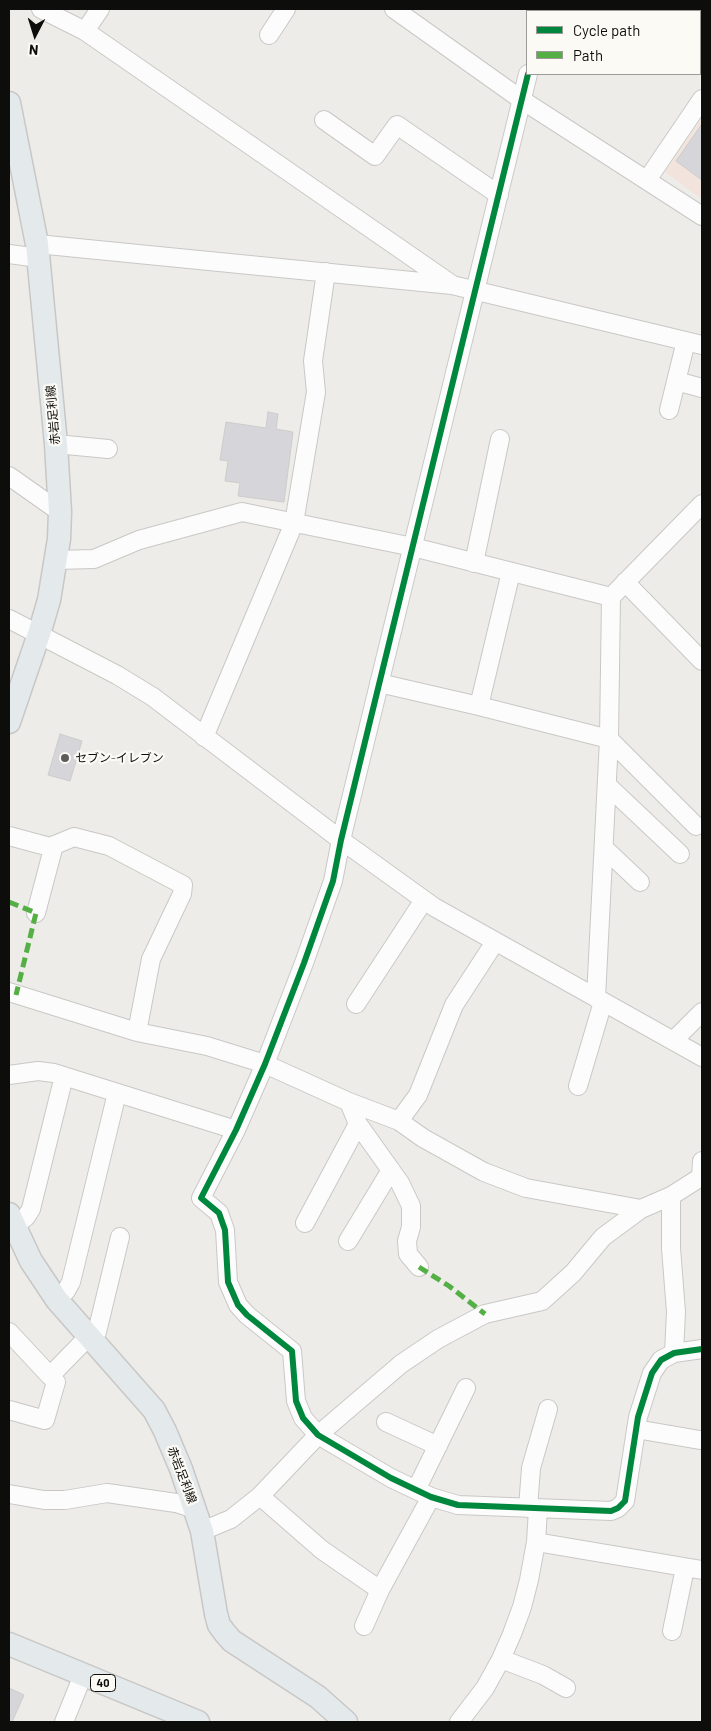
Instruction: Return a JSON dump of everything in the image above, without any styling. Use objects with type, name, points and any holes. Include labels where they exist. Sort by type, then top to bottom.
[{"type":"main road","name":"赤岩足利線","points":[[9,103],[38,251],[56,444],[60,512],[56,560],[49,600],[9,722]]},
{"type":"main road","name":"赤岩足利線","points":[[11,1220],[31,1260],[57,1300],[154,1410],[165,1431],[178,1461],[202,1531],[219,1625],[232,1641],[318,1697],[346,1722]]},
{"type":"main road","name":"40","points":[[9,1644],[198,1722]]},
{"type":"street","points":[[41,9],[85,31],[452,285]]},
{"type":"street","points":[[85,31],[100,9]]},
{"type":"street","points":[[269,35],[286,9]]},
{"type":"street","points":[[394,9],[522,100],[702,216]]},
{"type":"street","points":[[528,75],[341,840],[333,881],[304,964],[265,1064],[236,1130],[201,1198],[219,1213],[225,1230],[228,1282],[238,1305],[247,1315],[292,1351],[296,1402],[303,1418],[318,1435],[391,1478],[424,1494],[458,1505],[611,1511],[618,1508],[625,1501],[638,1417],[652,1373],[661,1360],[674,1354],[702,1349]]},
{"type":"street","points":[[647,180],[702,99]]},
{"type":"street","points":[[324,120],[375,156],[398,125],[499,195]]},
{"type":"street","points":[[9,254],[38,251],[326,272],[452,285],[694,343],[676,382],[669,410]]},
{"type":"street","points":[[204,736],[294,523],[316,392],[313,361],[326,272]]},
{"type":"street","points":[[676,382],[702,388]]},
{"type":"street","points":[[474,563],[500,439]]},
{"type":"street","points":[[56,444],[108,449]]},
{"type":"street","points":[[9,476],[60,512]]},
{"type":"street","points":[[578,1086],[600,1000],[609,739],[611,597],[702,504]]},
{"type":"street","points":[[56,560],[94,559],[139,540],[242,512],[412,547],[611,597]]},
{"type":"street","points":[[479,706],[510,572]]},
{"type":"street","points":[[625,582],[702,661]]},
{"type":"street","points":[[9,619],[153,697],[341,840],[424,900],[495,942],[702,1057]]},
{"type":"street","points":[[379,683],[609,739],[696,826]]},
{"type":"street","points":[[607,785],[680,854]]},
{"type":"street","points":[[9,836],[50,847],[74,837],[109,846],[183,885],[182,894],[151,958],[137,1032]]},
{"type":"street","points":[[36,913],[54,845]]},
{"type":"street","points":[[604,848],[640,882]]},
{"type":"street","points":[[356,1004],[424,900]]},
{"type":"street","points":[[399,1121],[418,1095],[454,1005],[495,942]]},
{"type":"street","points":[[9,992],[137,1032],[207,1046],[265,1064],[349,1102],[399,1121],[423,1138],[484,1172],[526,1188],[641,1209]]},
{"type":"street","points":[[673,1041],[702,1012]]},
{"type":"street","points":[[9,1075],[38,1071],[64,1076],[236,1130]]},
{"type":"street","points":[[11,1220],[26,1217],[31,1209],[64,1076]]},
{"type":"street","points":[[57,1300],[66,1291],[71,1282],[118,1093]]},
{"type":"street","points":[[349,1102],[358,1124],[400,1183],[411,1206],[411,1227],[407,1241],[408,1254],[419,1268]]},
{"type":"street","points":[[306,1223],[358,1124]]},
{"type":"street","points":[[348,1241],[391,1170]]},
{"type":"street","points":[[202,1531],[231,1519],[260,1496],[318,1435],[401,1364],[438,1339],[485,1314],[542,1301],[573,1273],[604,1237],[641,1209],[671,1196],[702,1172]]},
{"type":"street","points":[[671,1196],[671,1248],[676,1312],[674,1354]]},
{"type":"street","points":[[50,1376],[89,1336],[96,1332],[101,1319],[120,1237]]},
{"type":"street","points":[[9,1332],[56,1382],[45,1420],[9,1410]]},
{"type":"street","points":[[364,1626],[424,1494],[438,1446],[466,1388]]},
{"type":"street","points":[[459,1722],[485,1688],[500,1659],[522,1607],[536,1542],[531,1468],[548,1409]]},
{"type":"street","points":[[386,1422],[438,1446]]},
{"type":"street","points":[[636,1430],[700,1440]]},
{"type":"street","points":[[9,1494],[44,1500],[65,1500],[107,1493],[176,1503],[195,1509]]},
{"type":"street","points":[[260,1496],[322,1550],[380,1590]]},
{"type":"street","points":[[536,1542],[694,1569],[672,1631]]},
{"type":"street","points":[[500,1659],[544,1675],[566,1688]]},
{"type":"street","points":[[64,1722],[83,1675]]},
{"type":"shaded area","points":[[702,118],[702,199],[665,172]]},
{"type":"building","points":[[702,124],[702,180],[676,161]]},
{"type":"building","points":[[268,412],[278,414],[276,429],[293,432],[284,502],[238,496],[240,483],[225,481],[228,461],[220,460],[226,422],[266,428]]},
{"type":"building","name":"セブン-イレブン","points":[[60,734],[82,741],[70,781],[48,775]]},
{"type":"building","points":[[9,1688],[24,1695],[12,1722],[9,1722]]},
{"type":"marked path","points":[[9,902],[36,913],[16,995]]},
{"type":"marked path","points":[[419,1267],[449,1286],[485,1314]]},
{"type":"cycle path","points":[[528,75],[341,840],[333,881],[265,1064],[236,1130],[201,1198],[219,1213],[225,1230],[228,1282],[238,1305],[247,1315],[292,1351],[296,1401],[303,1418],[318,1435],[391,1478],[431,1497],[458,1505],[611,1511],[618,1508],[625,1501],[638,1417],[652,1373],[661,1360],[674,1353],[702,1349]]},
{"type":"place","name":"セブン-イレブン","points":[[65,758]]}]
